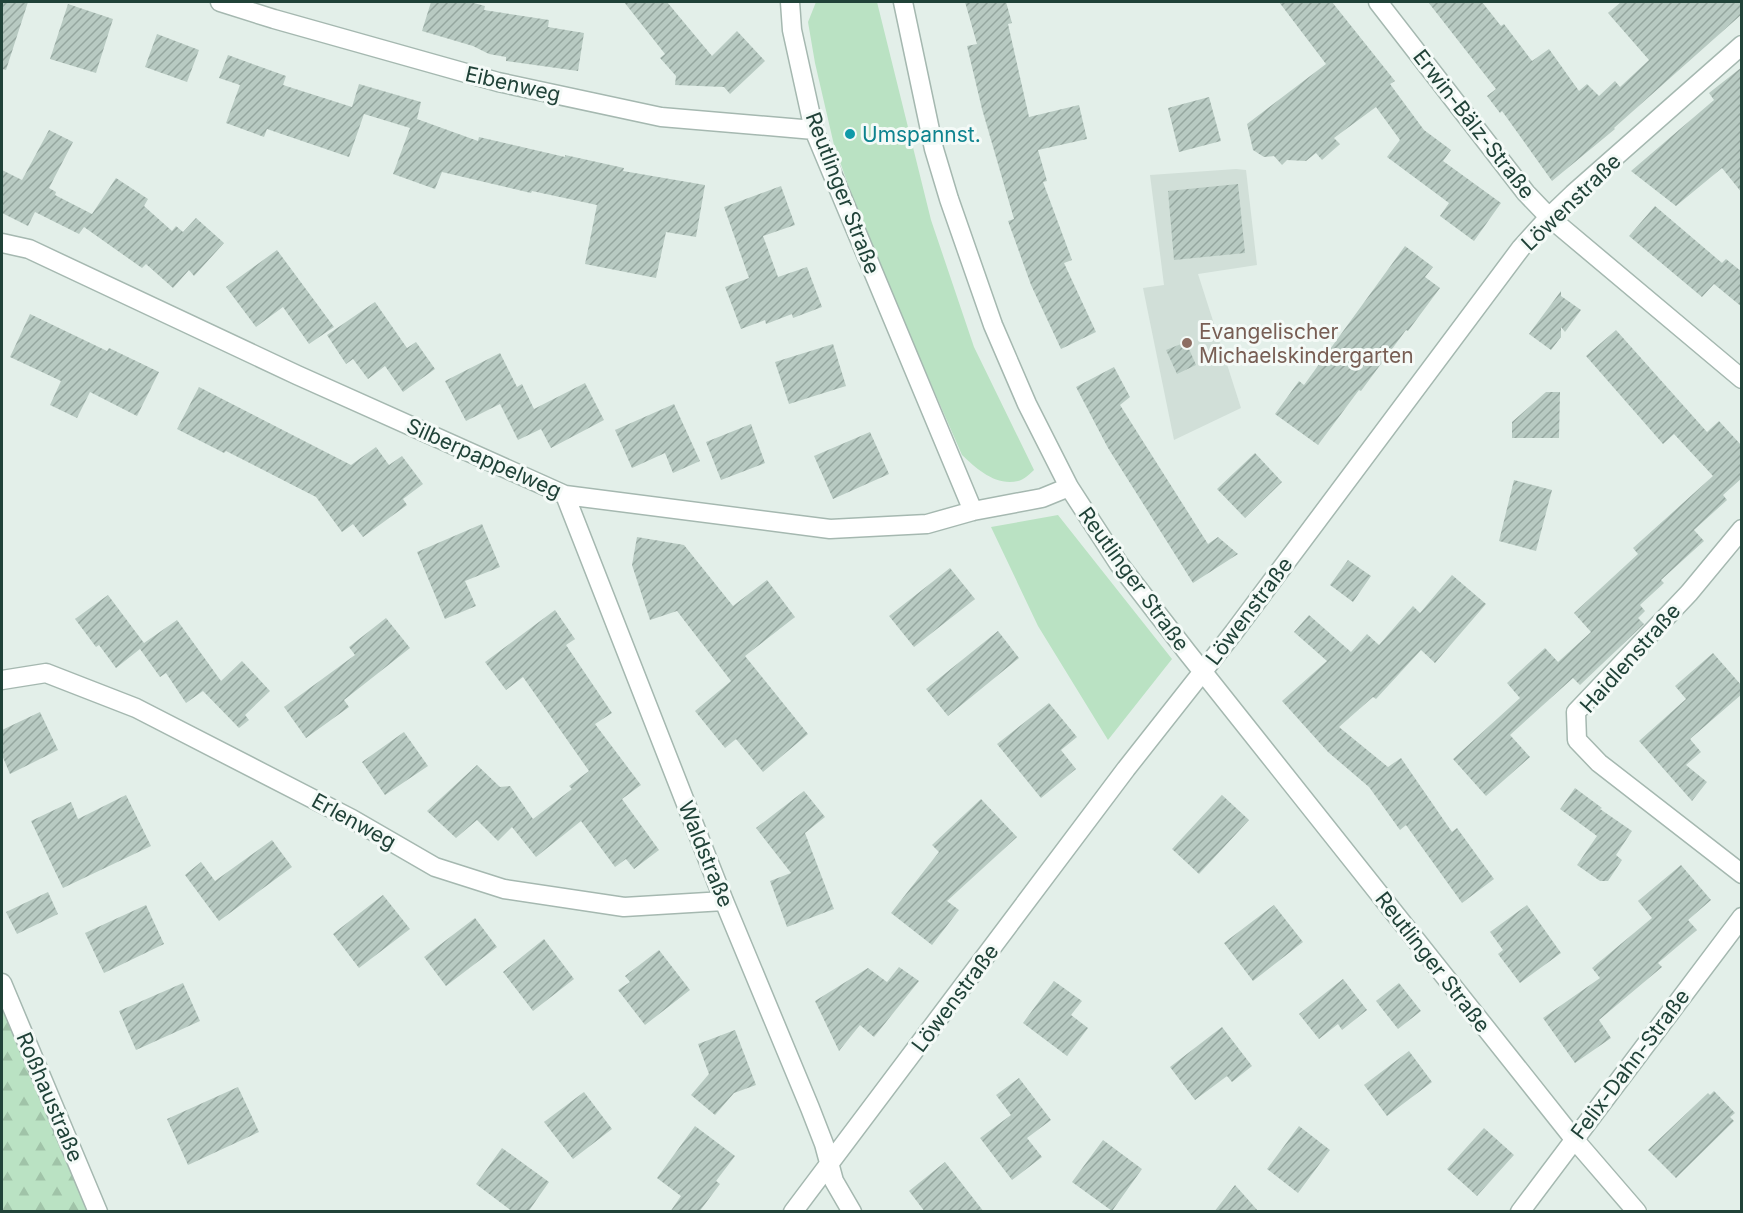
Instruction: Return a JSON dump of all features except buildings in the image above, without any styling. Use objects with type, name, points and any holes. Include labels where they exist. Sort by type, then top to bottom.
[{"type":"street","name":"Eibenweg","points":[[220,2],[285,23],[533,90],[661,117],[814,130]]},
{"type":"street","name":"Reutlinger Straße","points":[[790,2],[792,30],[814,130],[973,511]]},
{"type":"street","name":"Reutlinger Straße","points":[[903,2],[934,149],[949,199],[993,325],[1027,404],[1069,487],[1119,564],[1203,672],[1574,1139],[1637,1212]]},
{"type":"street","name":"Erwin-Bälz-Straße","points":[[1378,2],[1526,193],[1549,218],[1742,379]]},
{"type":"street","name":"Löwenstraße","points":[[793,1212],[1521,248],[1549,218],[1742,45]]},
{"type":"street","name":"Silberpappelweg","points":[[2,243],[29,249],[297,375],[565,495],[830,529],[927,524],[973,511],[1042,498],[1069,487]]},
{"type":"street","name":"Waldstraße","points":[[565,495],[724,900],[810,1108],[834,1181],[852,1212]]},
{"type":"street","name":"Haidlenstraße","points":[[1742,529],[1689,593],[1576,712],[1577,740],[1599,763],[1742,874]]},
{"type":"street","name":"Erlenweg","points":[[2,680],[46,673],[136,708],[352,819],[435,867],[504,889],[624,907],[724,900]]},
{"type":"street","name":"Felix-Dahn-Straße","points":[[1520,1212],[1742,917]]},
{"type":"street","name":"Roßhaustraße","points":[[2,983],[98,1212]]},
{"type":"shaded area","name":"Evangelischer Michaelskindergarten","points":[[1246,170],[1257,265],[1198,274],[1241,408],[1174,440],[1143,288],[1164,285],[1150,175]]},
{"type":"green space","points":[[816,2],[877,2],[931,220],[974,347],[1034,470],[1020,480],[1010,482],[994,479],[980,471],[962,455],[866,235],[834,145],[815,63],[808,22]]},
{"type":"green space","points":[[1058,515],[1172,659],[1108,740],[1038,626],[991,527]]},
{"type":"green space","points":[[2,983],[100,1211],[2,1211]]},
{"type":"place","name":"Umspannst.","points":[[850,134]]},
{"type":"place","name":"Evangelischer Michaelskindergarten","points":[[1187,343]]}]
